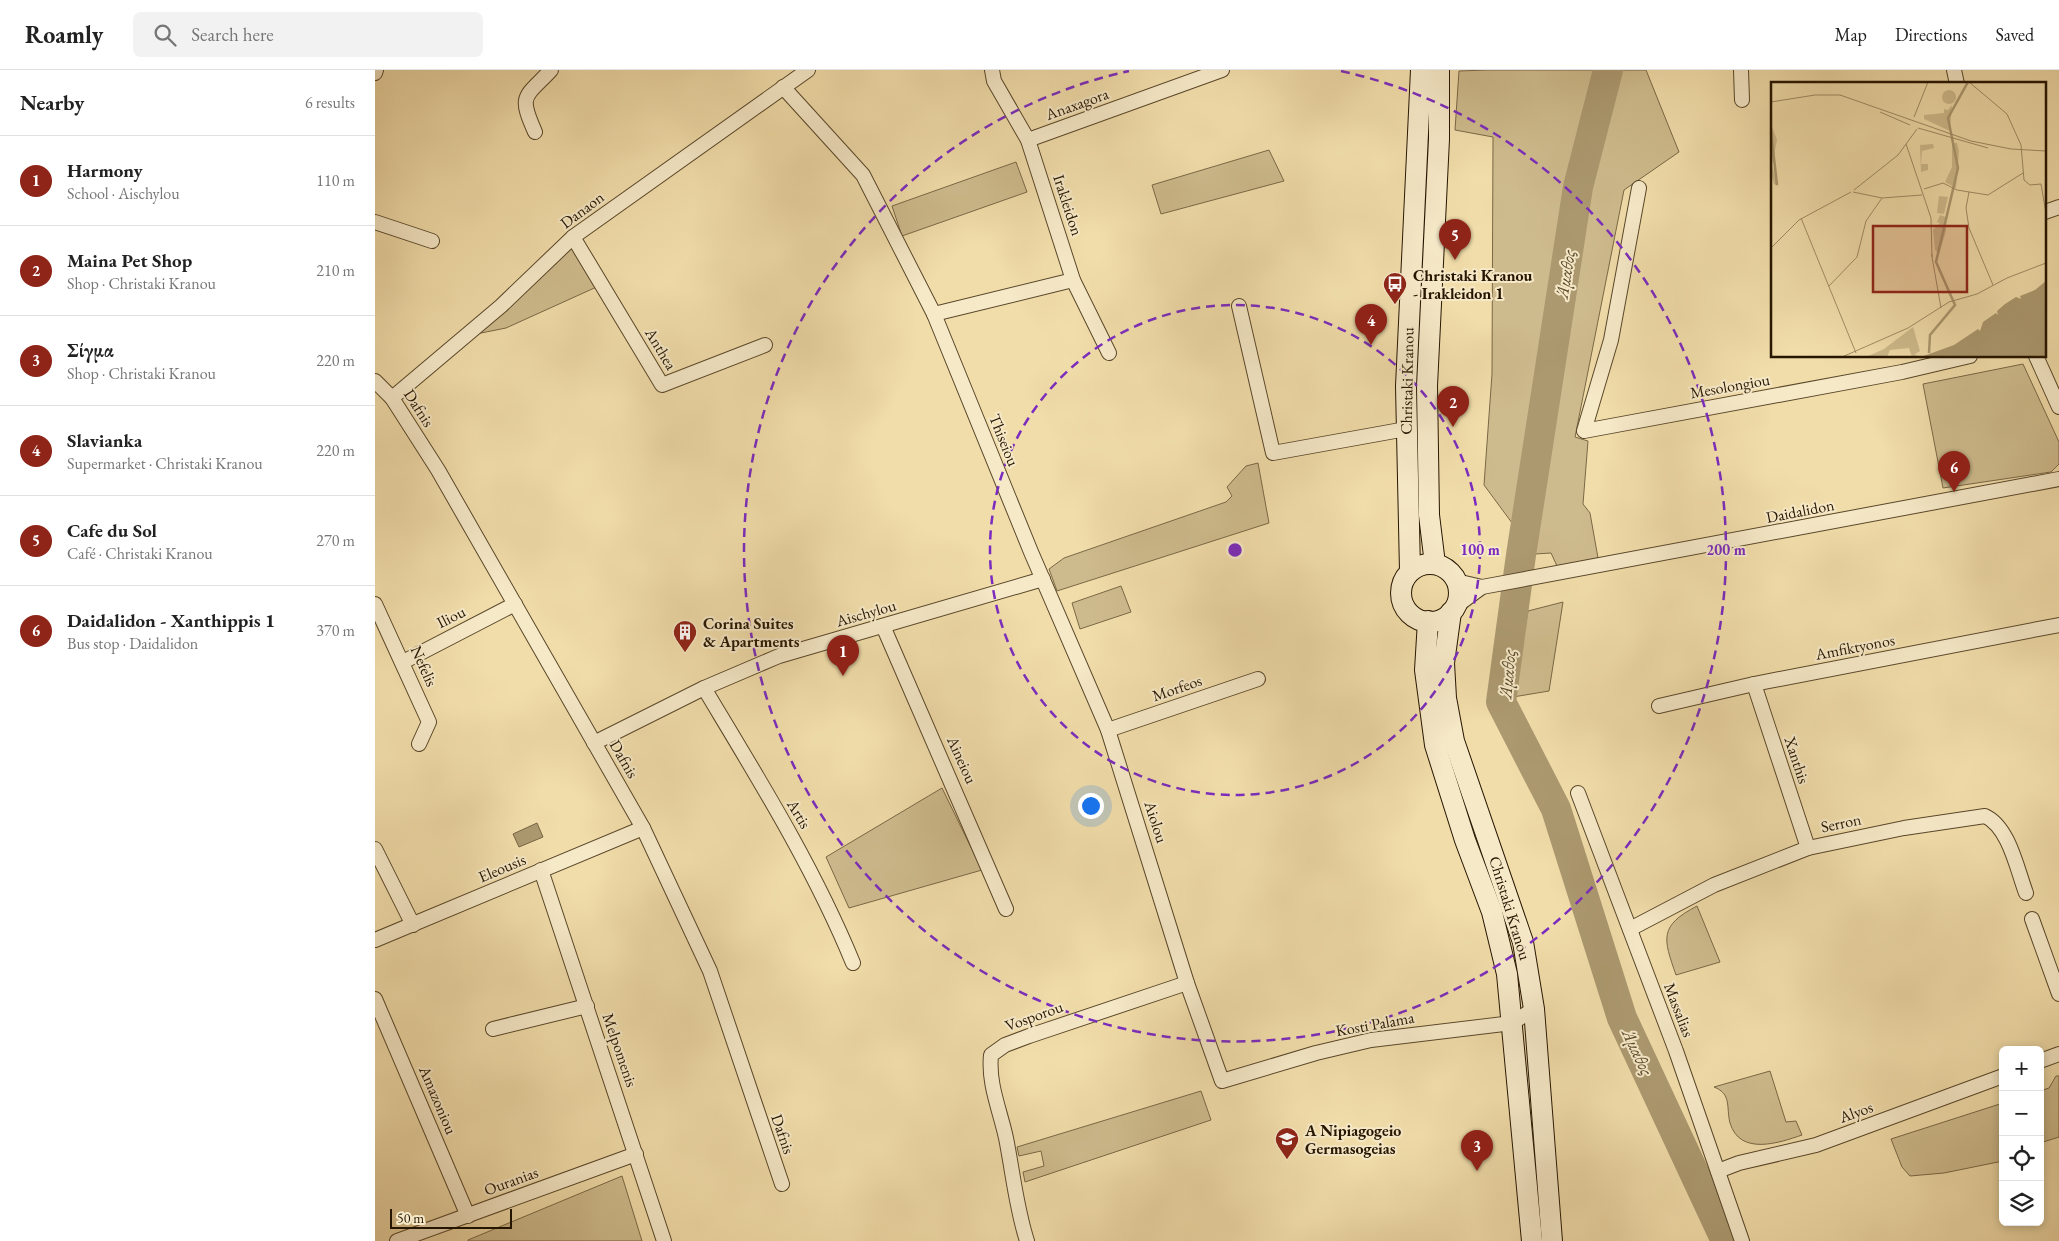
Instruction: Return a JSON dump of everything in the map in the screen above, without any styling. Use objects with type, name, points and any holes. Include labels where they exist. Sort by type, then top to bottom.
[{"type":"main road","name":"Christaki Kranou","points":[[1410,572],[1406,386],[1421,70]]},
{"type":"main road","name":"Christaki Kranou","points":[[1435,564],[1429,515],[1427,386],[1439,139],[1439,70]]},
{"type":"main road","points":[[1435,564],[1445,568],[1456,581],[1458,597],[1453,610],[1444,618],[1428,621],[1412,615],[1402,602],[1402,586],[1410,572],[1420,566],[1435,564]]},
{"type":"main road","name":"Christaki Kranou","points":[[1453,610],[1444,663],[1446,698],[1454,740],[1523,942],[1534,1009],[1551,1241]]},
{"type":"main road","name":"Christaki Kranou","points":[[1428,621],[1425,670],[1435,745],[1502,949],[1512,1022],[1532,1241]]},
{"type":"street","points":[[535,132],[524,108],[525,98],[551,70]]},
{"type":"street","name":"Danaon","points":[[392,398],[501,306],[573,238],[808,70]]},
{"type":"street","name":"Irakleidon","points":[[992,70],[994,81],[1028,140],[1073,280],[1109,353]]},
{"type":"street","name":"Anaxagora","points":[[1028,140],[1222,70]]},
{"type":"street","points":[[1741,70],[1742,100]]},
{"type":"street","name":"Thiseiou","points":[[783,87],[863,175],[933,314],[1043,579]]},
{"type":"street","name":"Mesolongiou","points":[[1639,188],[1611,340],[1584,431],[1902,372],[1962,358]]},
{"type":"street","points":[[2047,211],[2059,207]]},
{"type":"street","points":[[375,222],[432,241]]},
{"type":"street","name":"Anthea","points":[[573,238],[662,385],[765,345]]},
{"type":"street","points":[[933,314],[1073,280]]},
{"type":"street","points":[[1239,306],[1273,453],[1406,429]]},
{"type":"street","points":[[2037,358],[2059,407]]},
{"type":"street","name":"Dafnis","points":[[375,381],[392,398],[438,470],[643,828],[710,971],[782,1184]]},
{"type":"street","name":"Daidalidon","points":[[1482,587],[2059,479]]},
{"type":"street","name":"Aischylou","points":[[594,743],[705,688],[779,656],[1043,579]]},
{"type":"street","name":"Aiolou","points":[[1043,579],[1108,730],[1187,982],[1223,1081]]},
{"type":"street","points":[[1456,581],[1482,587]]},
{"type":"street","points":[[1453,610],[1482,587]]},
{"type":"street","name":"Nefelis","points":[[375,604],[429,722],[419,744]]},
{"type":"street","name":"Iliou","points":[[403,662],[515,604]]},
{"type":"street","name":"Amfiktyonos","points":[[1659,706],[1754,684],[2059,625]]},
{"type":"street","name":"Aineiou","points":[[883,626],[1006,909]]},
{"type":"street","name":"Morfeos","points":[[1108,730],[1257,679]]},
{"type":"street","name":"Xanthis","points":[[1754,684],[1808,848]]},
{"type":"street","name":"Artis","points":[[705,688],[807,862],[833,913],[853,963]]},
{"type":"street","name":"Massalias","points":[[1578,793],[1676,1051],[1742,1241]]},
{"type":"street","name":"Serron","points":[[1630,929],[1714,885],[1808,848],[1904,828],[1985,816],[1995,821],[2002,830],[2026,893]]},
{"type":"street","name":"Eleousis","points":[[375,940],[643,828]]},
{"type":"street","points":[[375,849],[413,924]]},
{"type":"street","name":"Melpomenis","points":[[541,870],[664,1241]]},
{"type":"street","points":[[2032,919],[2059,994]]},
{"type":"street","name":"Vosporou","points":[[1027,1241],[1014,1192],[1006,1138],[993,1089],[990,1068],[991,1055],[1005,1045],[1029,1036],[1187,982]]},
{"type":"street","name":"Amazoniou","points":[[375,999],[468,1216]]},
{"type":"street","points":[[493,1028],[587,1006]]},
{"type":"street","name":"Kosti Palama","points":[[1223,1081],[1315,1053],[1371,1040],[1512,1022],[1534,1009]]},
{"type":"street","points":[[2044,1060],[2059,1054]]},
{"type":"street","name":"Alyos","points":[[1718,1171],[1739,1163],[1816,1145],[1999,1077]]},
{"type":"street","name":"Ouranias","points":[[400,1240],[636,1154]]},
{"type":"shaded area","points":[[1646,70],[1679,152],[1624,190],[1575,437],[1588,441],[1583,504],[1590,513],[1598,558],[1557,566],[1551,553],[1535,554],[1484,485],[1492,374],[1493,137],[1455,130],[1459,71]]},
{"type":"shaded area","points":[[1269,150],[1284,181],[1161,214],[1152,185]]},
{"type":"shaded area","points":[[1016,162],[1027,192],[902,236],[892,206]]},
{"type":"shaded area","points":[[573,237],[601,285],[506,328],[466,336]]},
{"type":"shaded area","points":[[2023,364],[2059,442],[2059,464],[2051,472],[1943,488],[1923,384]]},
{"type":"shaded area","points":[[1258,463],[1269,523],[1057,591],[1049,569],[1064,558],[1226,502],[1232,496],[1227,487],[1246,466]]},
{"type":"shaded area","points":[[1121,586],[1131,612],[1080,629],[1072,603]]},
{"type":"shaded area","points":[[1563,602],[1549,691],[1513,697],[1528,611]]},
{"type":"shaded area","points":[[942,788],[982,870],[849,908],[826,857]]},
{"type":"shaded area","points":[[537,823],[543,837],[519,847],[513,834]]},
{"type":"shaded area","points":[[1697,906],[1720,962],[1676,975],[1668,951],[1667,934],[1676,920]]},
{"type":"shaded area","points":[[1770,1071],[1786,1122],[1796,1121],[1802,1135],[1782,1141],[1761,1144],[1742,1140],[1735,1133],[1730,1123],[1724,1093],[1714,1087]]},
{"type":"shaded area","points":[[2056,1076],[2059,1076],[2059,1137],[2044,1142],[2044,1090],[2049,1088]]},
{"type":"shaded area","points":[[1201,1091],[1211,1120],[1025,1182],[1023,1172],[1044,1166],[1041,1151],[1019,1156],[1017,1147]]},
{"type":"shaded area","points":[[1999,1104],[1999,1162],[1944,1173],[1910,1176],[1902,1167],[1891,1139]]},
{"type":"shaded area","points":[[622,1176],[642,1241],[468,1241],[468,1240]]},
{"type":"waterway","name":"Άμαθος","points":[[1608,70],[1578,187],[1521,555],[1501,702],[1556,809],[1622,1018],[1726,1241]]},
{"type":"place","name":"Cafe du Sol","points":[[1455,260]]},
{"type":"place","name":"Christaki Kranou - Irakleidon 1","points":[[1395,305]]},
{"type":"place","name":"Slavianka","points":[[1371,345]]},
{"type":"place","name":"Maina Pet Shop","points":[[1453,427]]},
{"type":"place","name":"Daidalidon - Xanthippis 1","points":[[1954,492]]},
{"type":"place","name":"Corina Suites & Apartments","points":[[685,653]]},
{"type":"place","name":"Harmony","points":[[843,676]]},
{"type":"place","name":"A Nipiagogeio Germasogeias","points":[[1287,1160]]},
{"type":"place","name":"Σίγμα","points":[[1477,1171]]}]
